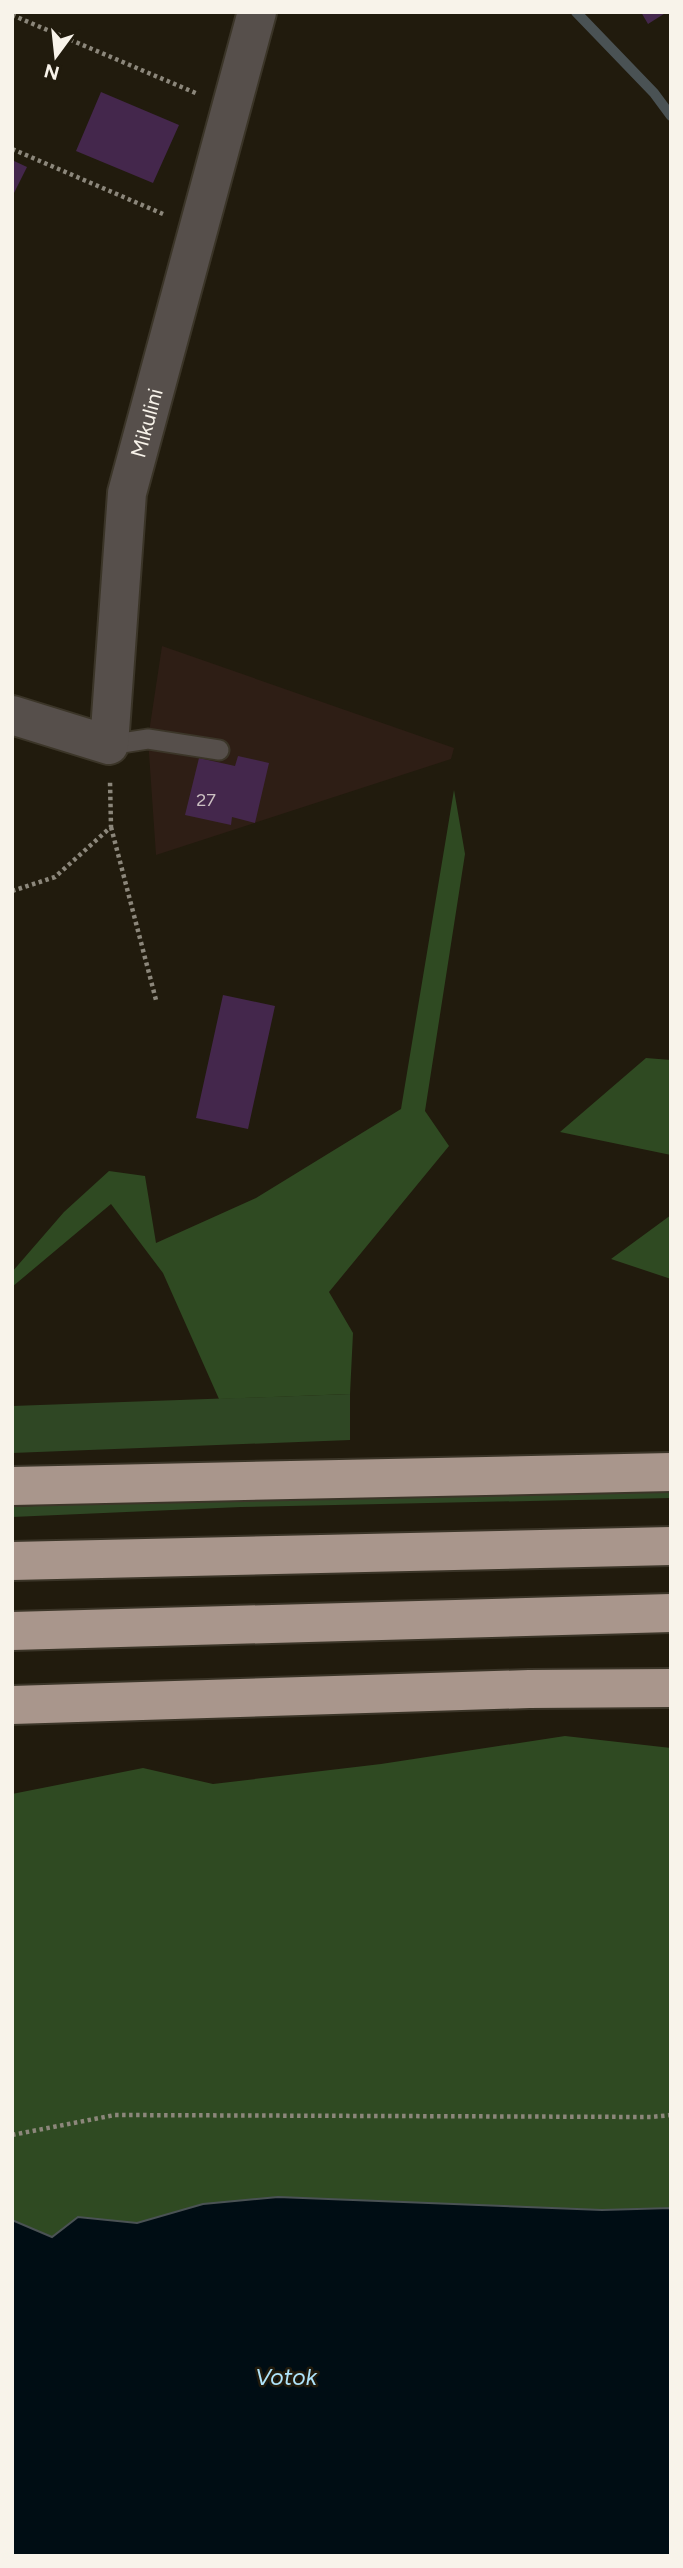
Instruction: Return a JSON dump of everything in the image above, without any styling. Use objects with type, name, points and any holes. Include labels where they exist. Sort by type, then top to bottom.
[{"type":"highway","points":[[12,1486],[671,1472]]},
{"type":"highway","points":[[12,1561],[671,1546]]},
{"type":"highway","points":[[12,1631],[671,1614]]},
{"type":"highway","points":[[12,1705],[515,1690],[671,1689]]},
{"type":"street","name":"Mikulini","points":[[109,745],[127,493],[257,12]]},
{"type":"street","points":[[12,715],[109,745]]},
{"type":"lane","points":[[109,745],[148,739],[219,750]]},
{"type":"path","points":[[12,15],[232,108]]},
{"type":"path","points":[[12,149],[199,229]]},
{"type":"path","points":[[109,745],[111,827],[156,1000]]},
{"type":"path","points":[[12,891],[55,877],[111,827]]},
{"type":"path","points":[[12,2135],[116,2115],[671,2115]]},
{"type":"shaded area","points":[[162,646],[454,748],[451,759],[156,855],[148,739]]},
{"type":"green space","points":[[454,790],[465,854],[425,1111],[449,1146],[329,1292],[353,1333],[350,1394],[219,1399],[163,1273],[111,1204],[12,1287],[12,1272],[64,1212],[109,1171],[145,1176],[156,1243],[256,1198],[401,1109]]},
{"type":"green space","points":[[646,1058],[671,1060],[671,1155],[560,1132]]},
{"type":"green space","points":[[671,1215],[671,1279],[611,1259]]},
{"type":"green space","points":[[350,1394],[350,1440],[12,1453],[12,1406]]},
{"type":"green space","points":[[671,1489],[671,1498],[241,1507],[12,1517],[12,1507]]},
{"type":"green space","points":[[565,1736],[671,1748],[671,2208],[602,2210],[203,2204],[137,2223],[78,2217],[52,2237],[12,2220],[12,1794],[143,1768],[213,1784],[381,1764]]},
{"type":"water","name":"Votok","points":[[278,2197],[602,2210],[671,2208],[671,2556],[12,2556],[12,2220],[52,2237],[78,2217],[137,2223],[203,2204]]},
{"type":"building","points":[[641,12],[667,12],[648,24]]},
{"type":"building","points":[[101,92],[179,125],[153,183],[76,151]]},
{"type":"building","points":[[12,160],[27,167],[12,197]]},
{"type":"building","points":[[238,756],[269,763],[255,823],[232,817],[231,825],[185,815],[199,758],[235,766]]},
{"type":"building","points":[[223,995],[275,1006],[248,1129],[196,1118]]},
{"type":"waterway","points":[[576,12],[654,93],[671,116]]}]
